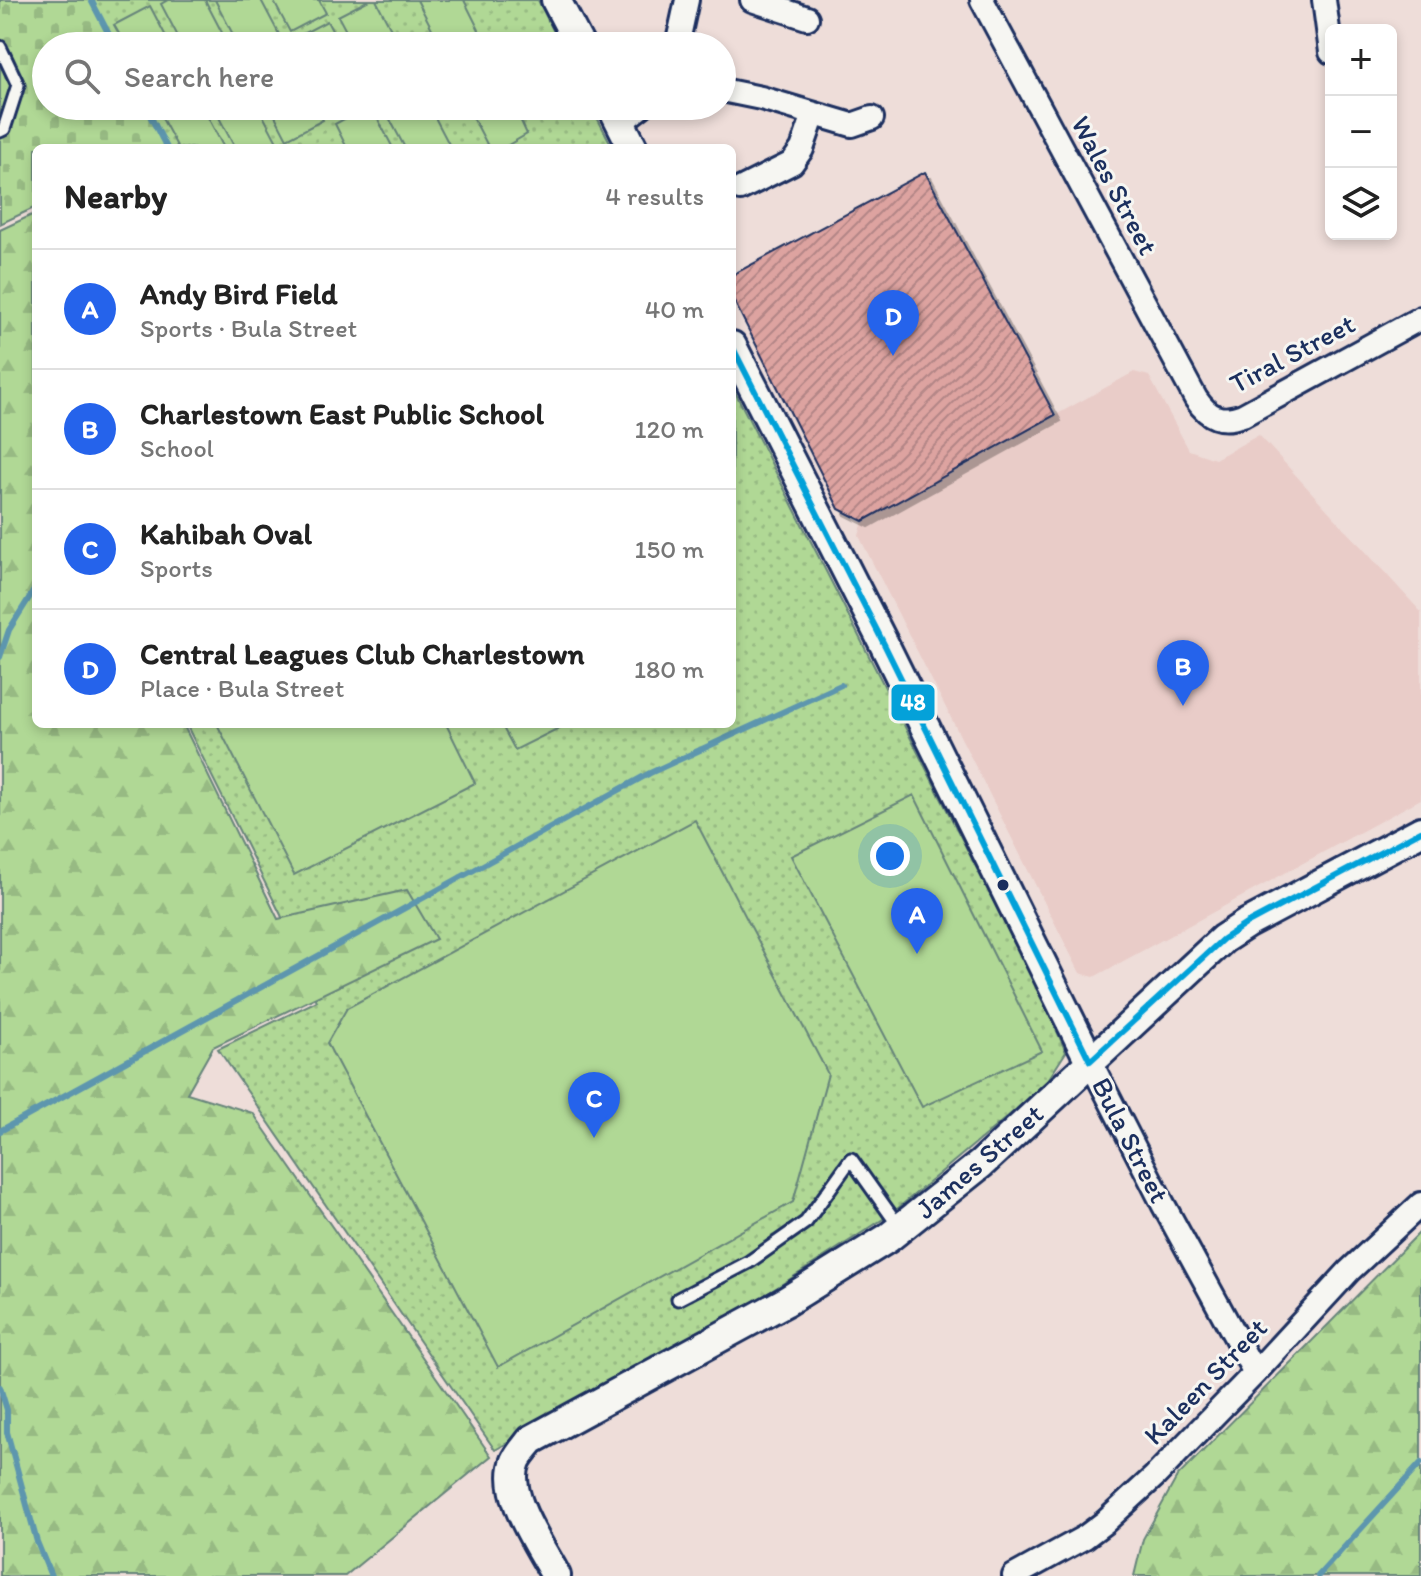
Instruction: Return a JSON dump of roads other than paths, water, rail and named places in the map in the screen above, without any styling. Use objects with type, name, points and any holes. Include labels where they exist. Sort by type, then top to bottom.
[{"type":"street","points":[[556,0],[573,32]]},
{"type":"street","points":[[680,32],[687,0]]},
{"type":"street","points":[[752,0],[807,18]]},
{"type":"street","name":"Wales Street","points":[[982,0],[1196,399]]},
{"type":"street","points":[[1324,0],[1327,24]]},
{"type":"street","points":[[736,93],[852,125],[872,118]]},
{"type":"street","points":[[740,189],[792,163],[802,149],[814,114]]},
{"type":"street","points":[[627,120],[632,144]]},
{"type":"street","name":"Tiral Street","points":[[1196,399],[1204,411],[1215,419],[1228,420],[1421,318]]},
{"type":"street","name":"Bula Street","points":[[736,354],[885,646],[1090,1061],[1255,1373]]},
{"type":"street","name":"James Street","points":[[556,1576],[517,1503],[513,1487],[516,1461],[531,1440],[785,1302],[901,1228],[981,1164],[1223,939],[1421,831]]},
{"type":"street","name":"Kaleen Street","points":[[1014,1576],[1085,1537],[1105,1522],[1155,1476],[1349,1271],[1421,1204]]},
{"type":"lane","points":[[0,47],[18,85],[4,129],[0,131]]},
{"type":"lane","points":[[678,1299],[749,1262],[806,1222],[851,1159],[901,1228]]},
{"type":"waterway","points":[[91,0],[108,32]]},
{"type":"waterway","points":[[152,120],[165,144]]},
{"type":"waterway","points":[[0,657],[9,630],[32,593]]},
{"type":"waterway","points":[[0,1131],[650,773],[841,685]]},
{"type":"waterway","points":[[0,1387],[7,1410],[7,1432],[37,1542],[51,1576]]},
{"type":"waterway","points":[[1318,1576],[1421,1463]]},
{"type":"place","name":"Central Leagues Club Charlestown","points":[[893,356]]},
{"type":"place","name":"Charlestown East Public School","points":[[1183,706]]},
{"type":"place","name":"Andy Bird Field","points":[[917,954]]},
{"type":"place","name":"Kahibah Oval","points":[[594,1138]]}]
